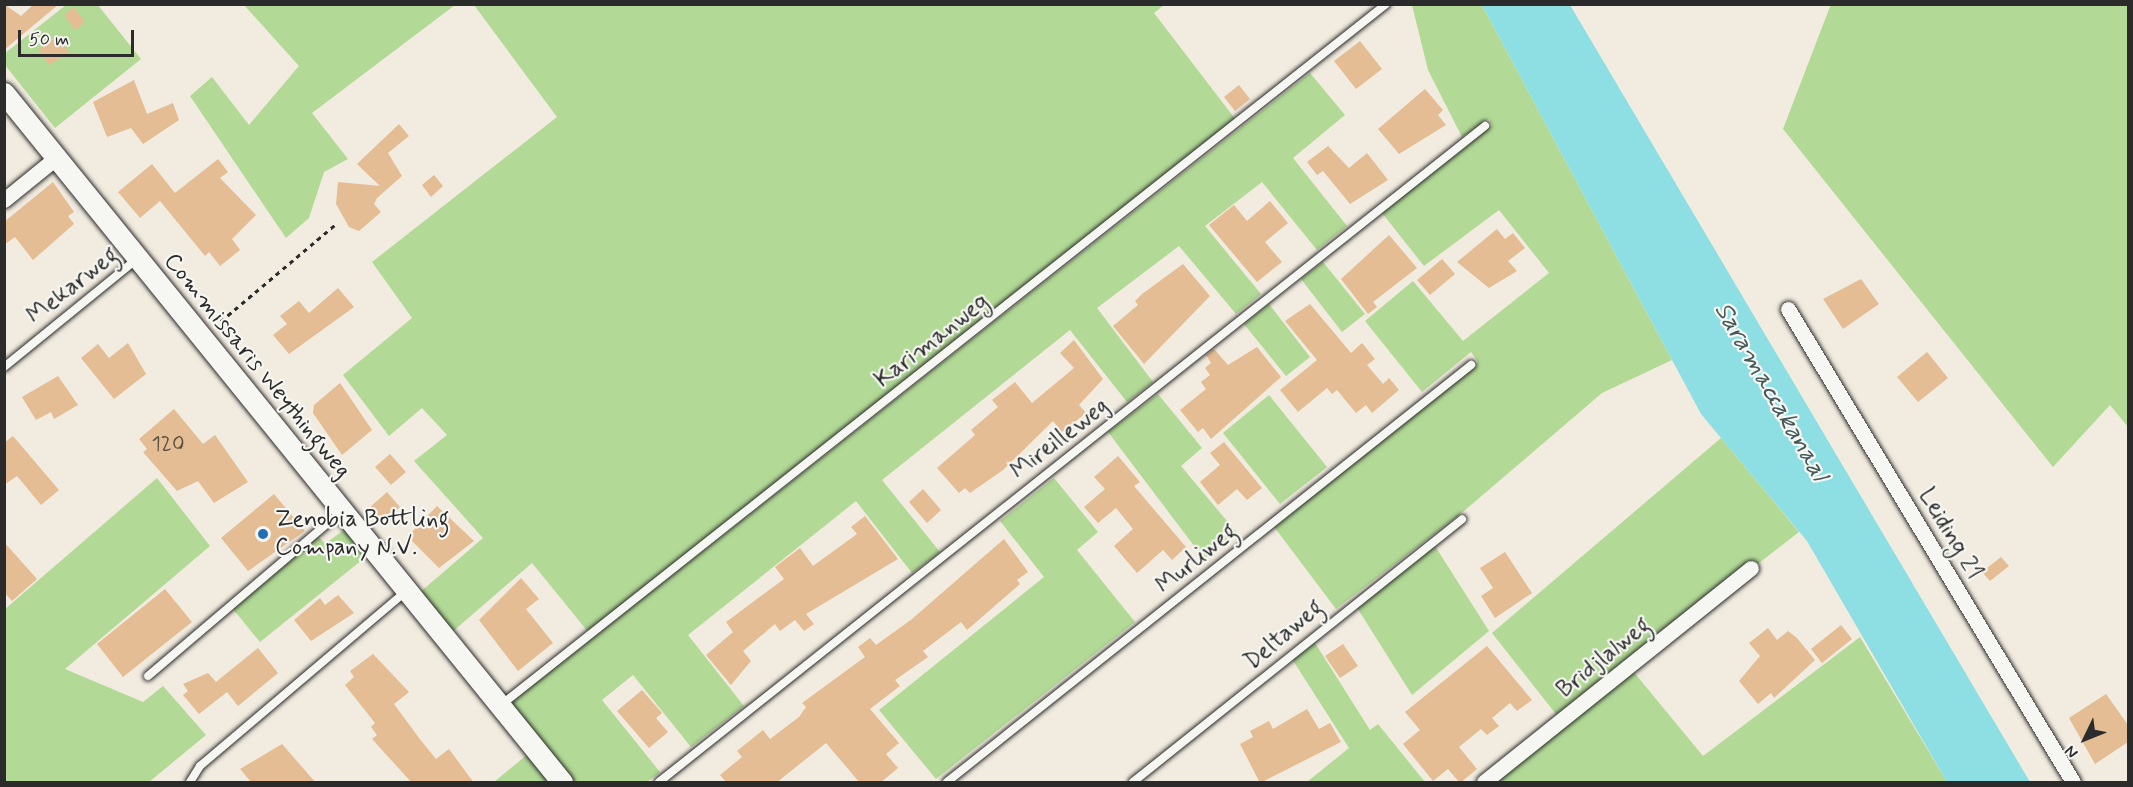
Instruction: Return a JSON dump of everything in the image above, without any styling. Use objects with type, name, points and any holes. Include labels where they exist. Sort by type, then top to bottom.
[{"type":"main road","name":"Commissaris Weythingweg","points":[[4,93],[562,783]]},
{"type":"street","points":[[4,200],[57,157]]},
{"type":"street","name":"Leiding 21","points":[[1788,309],[2073,783]]},
{"type":"street","name":"Bridjlalweg","points":[[1484,783],[1750,568]]},
{"type":"lane","name":"Karimanweg","points":[[500,706],[1386,4]]},
{"type":"lane","name":"Mireilleweg","points":[[659,783],[1485,126]]},
{"type":"lane","name":"Mekarweg","points":[[4,367],[139,258]]},
{"type":"lane","name":"Murliweg","points":[[947,783],[1471,365]]},
{"type":"lane","points":[[148,676],[341,512]]},
{"type":"lane","name":"Deltaweg","points":[[1133,783],[1462,519]]},
{"type":"lane","points":[[190,783],[200,766],[406,591]]},
{"type":"path","points":[[201,338],[337,222]]},
{"type":"green space","points":[[97,4],[141,59],[55,128],[5,65],[4,54],[66,5]]},
{"type":"green space","points":[[1831,4],[2128,5],[2128,427],[2110,405],[2053,467],[1783,129]]},
{"type":"green space","points":[[244,5],[455,5],[312,113],[348,159],[324,172],[309,218],[286,238],[190,96],[212,77],[249,125],[299,66]]},
{"type":"green space","points":[[474,5],[1164,5],[1154,13],[1236,120],[589,633],[532,563],[451,633],[418,594],[483,538],[414,461],[447,435],[422,408],[389,436],[343,375],[412,318],[372,262],[557,117]]},
{"type":"green space","points":[[1412,5],[1482,5],[1672,360],[1602,393],[1464,511],[1336,609],[1272,524],[1478,362],[1471,352],[1422,392],[1365,321],[1413,281],[1463,341],[1549,273],[1499,210],[1424,266],[1382,213],[1492,125],[1489,119],[1462,137],[1428,70]]},
{"type":"green space","points":[[1310,73],[1345,115],[1293,158],[1347,226],[1317,250],[1262,182],[1205,226],[1261,294],[1236,314],[1179,246],[1097,308],[1153,382],[1127,402],[1070,330],[882,480],[940,552],[912,573],[856,501],[688,635],[744,706],[691,747],[633,675],[602,700],[660,772],[647,782],[573,782],[512,707],[514,700]]},
{"type":"green space","points":[[1323,262],[1365,314],[1342,332],[1301,279]]},
{"type":"green space","points":[[1269,304],[1310,357],[1286,376],[1244,324]]},
{"type":"green space","points":[[1158,394],[1202,448],[1181,466],[1237,533],[1204,559],[1108,432]]},
{"type":"green space","points":[[1269,395],[1327,467],[1280,504],[1223,433]]},
{"type":"green space","points":[[1721,438],[1799,532],[1559,718],[1492,633]]},
{"type":"green space","points":[[157,478],[210,546],[65,669],[143,702],[163,686],[206,735],[149,782],[5,782],[5,609]]},
{"type":"green space","points":[[1054,478],[1098,532],[1077,550],[1135,622],[936,779],[879,710],[1044,577],[1000,521]]},
{"type":"green space","points":[[345,529],[367,556],[260,642],[228,603],[315,532],[325,544]]},
{"type":"green space","points":[[1435,546],[1489,631],[1412,695],[1356,606]]},
{"type":"green space","points":[[1860,637],[1947,782],[1491,782],[1632,670],[1703,756]]},
{"type":"green space","points":[[1315,643],[1370,730],[1378,724],[1425,782],[1307,782],[1349,748],[1292,659]]},
{"type":"green space","points":[[528,754],[551,782],[494,782]]},
{"type":"water","name":"Saramaccakanaal","points":[[1482,5],[1570,5],[2030,782],[1947,782],[1807,541],[1701,414]]},
{"type":"building","points":[[4,4],[21,16],[34,4],[59,4],[4,50]]},
{"type":"building","points":[[74,7],[85,22],[75,30],[64,15]]},
{"type":"building","points":[[58,36],[69,53],[49,65],[39,49]]},
{"type":"building","points":[[1360,41],[1382,69],[1356,89],[1334,61]]},
{"type":"building","points":[[134,80],[147,114],[173,103],[179,120],[143,144],[131,128],[107,137],[93,102]]},
{"type":"building","points":[[1239,85],[1250,99],[1235,111],[1224,97]]},
{"type":"building","points":[[1425,89],[1443,110],[1438,115],[1446,125],[1399,154],[1378,129]]},
{"type":"building","points":[[399,124],[409,136],[388,153],[402,176],[377,198],[374,204],[381,212],[359,231],[349,227],[336,204],[338,182],[380,186],[357,164]]},
{"type":"building","points":[[1328,146],[1349,168],[1367,153],[1388,180],[1350,204],[1323,171],[1317,175],[1307,162]]},
{"type":"building","points":[[218,159],[228,172],[220,178],[256,215],[232,239],[240,250],[220,266],[209,252],[205,256],[160,201],[140,218],[118,192],[152,164],[175,193]]},
{"type":"building","points":[[434,175],[443,186],[431,197],[422,185]]},
{"type":"building","points":[[53,182],[74,212],[68,216],[74,224],[33,260],[15,237],[4,245],[4,222]]},
{"type":"building","points":[[1270,201],[1288,223],[1265,242],[1282,262],[1257,282],[1209,225],[1234,205],[1247,221]]},
{"type":"building","points":[[1497,229],[1505,239],[1513,233],[1525,248],[1508,261],[1517,271],[1489,288],[1457,262]]},
{"type":"building","points":[[1389,235],[1417,268],[1373,302],[1377,307],[1368,314],[1341,279]]},
{"type":"building","points":[[1442,259],[1455,274],[1430,295],[1417,280]]},
{"type":"building","points":[[1183,264],[1210,296],[1144,364],[1113,326],[1138,305],[1135,301],[1142,294]]},
{"type":"building","points":[[1861,279],[1879,304],[1843,329],[1823,299]]},
{"type":"building","points":[[338,288],[354,307],[289,354],[273,335],[287,324],[280,316],[299,301],[309,313]]},
{"type":"building","points":[[1310,304],[1351,353],[1362,343],[1375,359],[1367,365],[1383,384],[1389,378],[1399,390],[1372,413],[1366,405],[1356,413],[1337,390],[1332,394],[1327,388],[1298,412],[1280,390],[1317,360],[1285,321]]},
{"type":"building","points":[[1074,340],[1103,379],[1079,405],[1086,413],[1062,432],[1053,421],[1003,470],[970,493],[965,488],[959,493],[937,468],[975,435],[971,430],[998,407],[992,400],[1015,382],[1032,403],[1074,368],[1060,353]]},
{"type":"building","points":[[128,343],[146,374],[114,399],[81,358],[98,344],[109,358]]},
{"type":"building","points":[[1257,347],[1281,377],[1211,439],[1203,428],[1198,432],[1180,410],[1206,389],[1201,382],[1210,375],[1205,368],[1211,363],[1206,355],[1214,349],[1228,365]]},
{"type":"building","points":[[1927,352],[1948,378],[1918,402],[1897,377]]},
{"type":"building","points":[[58,376],[78,405],[54,419],[51,412],[36,420],[22,397]]},
{"type":"building","points":[[340,383],[372,430],[342,455],[313,413],[314,405]]},
{"type":"building","points":[[174,409],[203,444],[215,435],[248,482],[214,503],[198,481],[177,491],[143,452],[147,449],[139,439]]},
{"type":"building","points":[[13,436],[59,490],[41,505],[17,476],[4,485],[4,443]]},
{"type":"building","points":[[1224,442],[1262,488],[1247,500],[1237,489],[1218,505],[1200,482],[1220,465],[1210,453]]},
{"type":"building","points":[[390,454],[406,472],[391,485],[375,467]]},
{"type":"building","points":[[1118,456],[1140,482],[1134,486],[1186,547],[1172,560],[1163,550],[1137,573],[1114,546],[1133,529],[1116,508],[1098,523],[1084,507],[1105,489],[1094,477]]},
{"type":"building","points":[[923,489],[941,510],[927,523],[909,502]]},
{"type":"building","points":[[387,492],[400,507],[382,524],[368,509]]},
{"type":"building","name":"Zenobia Bottling Company N.V.","points":[[274,494],[305,531],[248,571],[221,538]]},
{"type":"building","points":[[437,506],[474,541],[439,568],[411,540],[412,532]]},
{"type":"building","points":[[865,516],[898,559],[806,614],[814,624],[804,631],[795,620],[780,631],[775,624],[743,651],[751,661],[731,685],[706,655],[733,632],[726,622],[784,579],[775,567],[800,548],[813,566],[857,534],[851,527]]},
{"type":"building","points":[[1004,539],[1028,572],[1017,580],[1020,584],[967,630],[961,622],[923,651],[928,657],[895,680],[900,686],[870,709],[899,743],[886,754],[898,768],[880,783],[860,783],[826,743],[776,783],[727,783],[720,775],[742,757],[737,751],[763,730],[770,739],[799,717],[806,707],[802,703],[865,657],[858,647],[870,638],[876,645],[912,619]]},
{"type":"building","points":[[4,542],[37,579],[12,601],[4,592]]},
{"type":"building","points":[[1505,552],[1532,593],[1495,618],[1481,596],[1493,588],[1480,568]]},
{"type":"building","points":[[2001,557],[2009,566],[1990,581],[1982,572]]},
{"type":"building","points":[[521,578],[539,599],[526,609],[553,643],[518,671],[479,620]]},
{"type":"building","points":[[165,589],[192,622],[123,677],[97,644]]},
{"type":"building","points":[[338,595],[354,613],[311,641],[294,620],[320,598],[325,605]]},
{"type":"building","points":[[1841,625],[1852,639],[1822,663],[1811,649]]},
{"type":"building","points":[[1768,628],[1777,640],[1788,631],[1797,638],[1815,660],[1774,698],[1771,693],[1758,704],[1739,681],[1760,656],[1749,643]]},
{"type":"building","points":[[1343,644],[1358,666],[1340,678],[1325,656]]},
{"type":"building","points":[[1487,646],[1532,700],[1517,711],[1510,703],[1492,718],[1499,726],[1487,735],[1481,729],[1459,747],[1477,769],[1460,783],[1448,769],[1433,781],[1403,744],[1420,730],[1405,712]]},
{"type":"building","points":[[258,648],[278,673],[238,706],[227,692],[199,714],[183,695],[188,691],[183,684],[208,673],[216,682]]},
{"type":"building","points":[[373,654],[409,692],[394,704],[419,738],[436,759],[449,749],[474,783],[412,783],[372,739],[377,735],[371,727],[375,723],[345,685],[354,677],[350,671]]},
{"type":"building","points":[[642,690],[662,713],[656,718],[668,732],[649,748],[617,711]]},
{"type":"building","points":[[2106,694],[2128,725],[2128,742],[2095,764],[2069,718]]},
{"type":"building","points":[[1307,709],[1319,729],[1330,723],[1341,742],[1260,783],[1240,744],[1253,737],[1250,731],[1269,721],[1273,729]]},
{"type":"building","points":[[282,744],[316,783],[252,783],[240,769]]},
{"type":"place","name":"Zenobia Bottling Company N.V.","points":[[263,534]]}]
